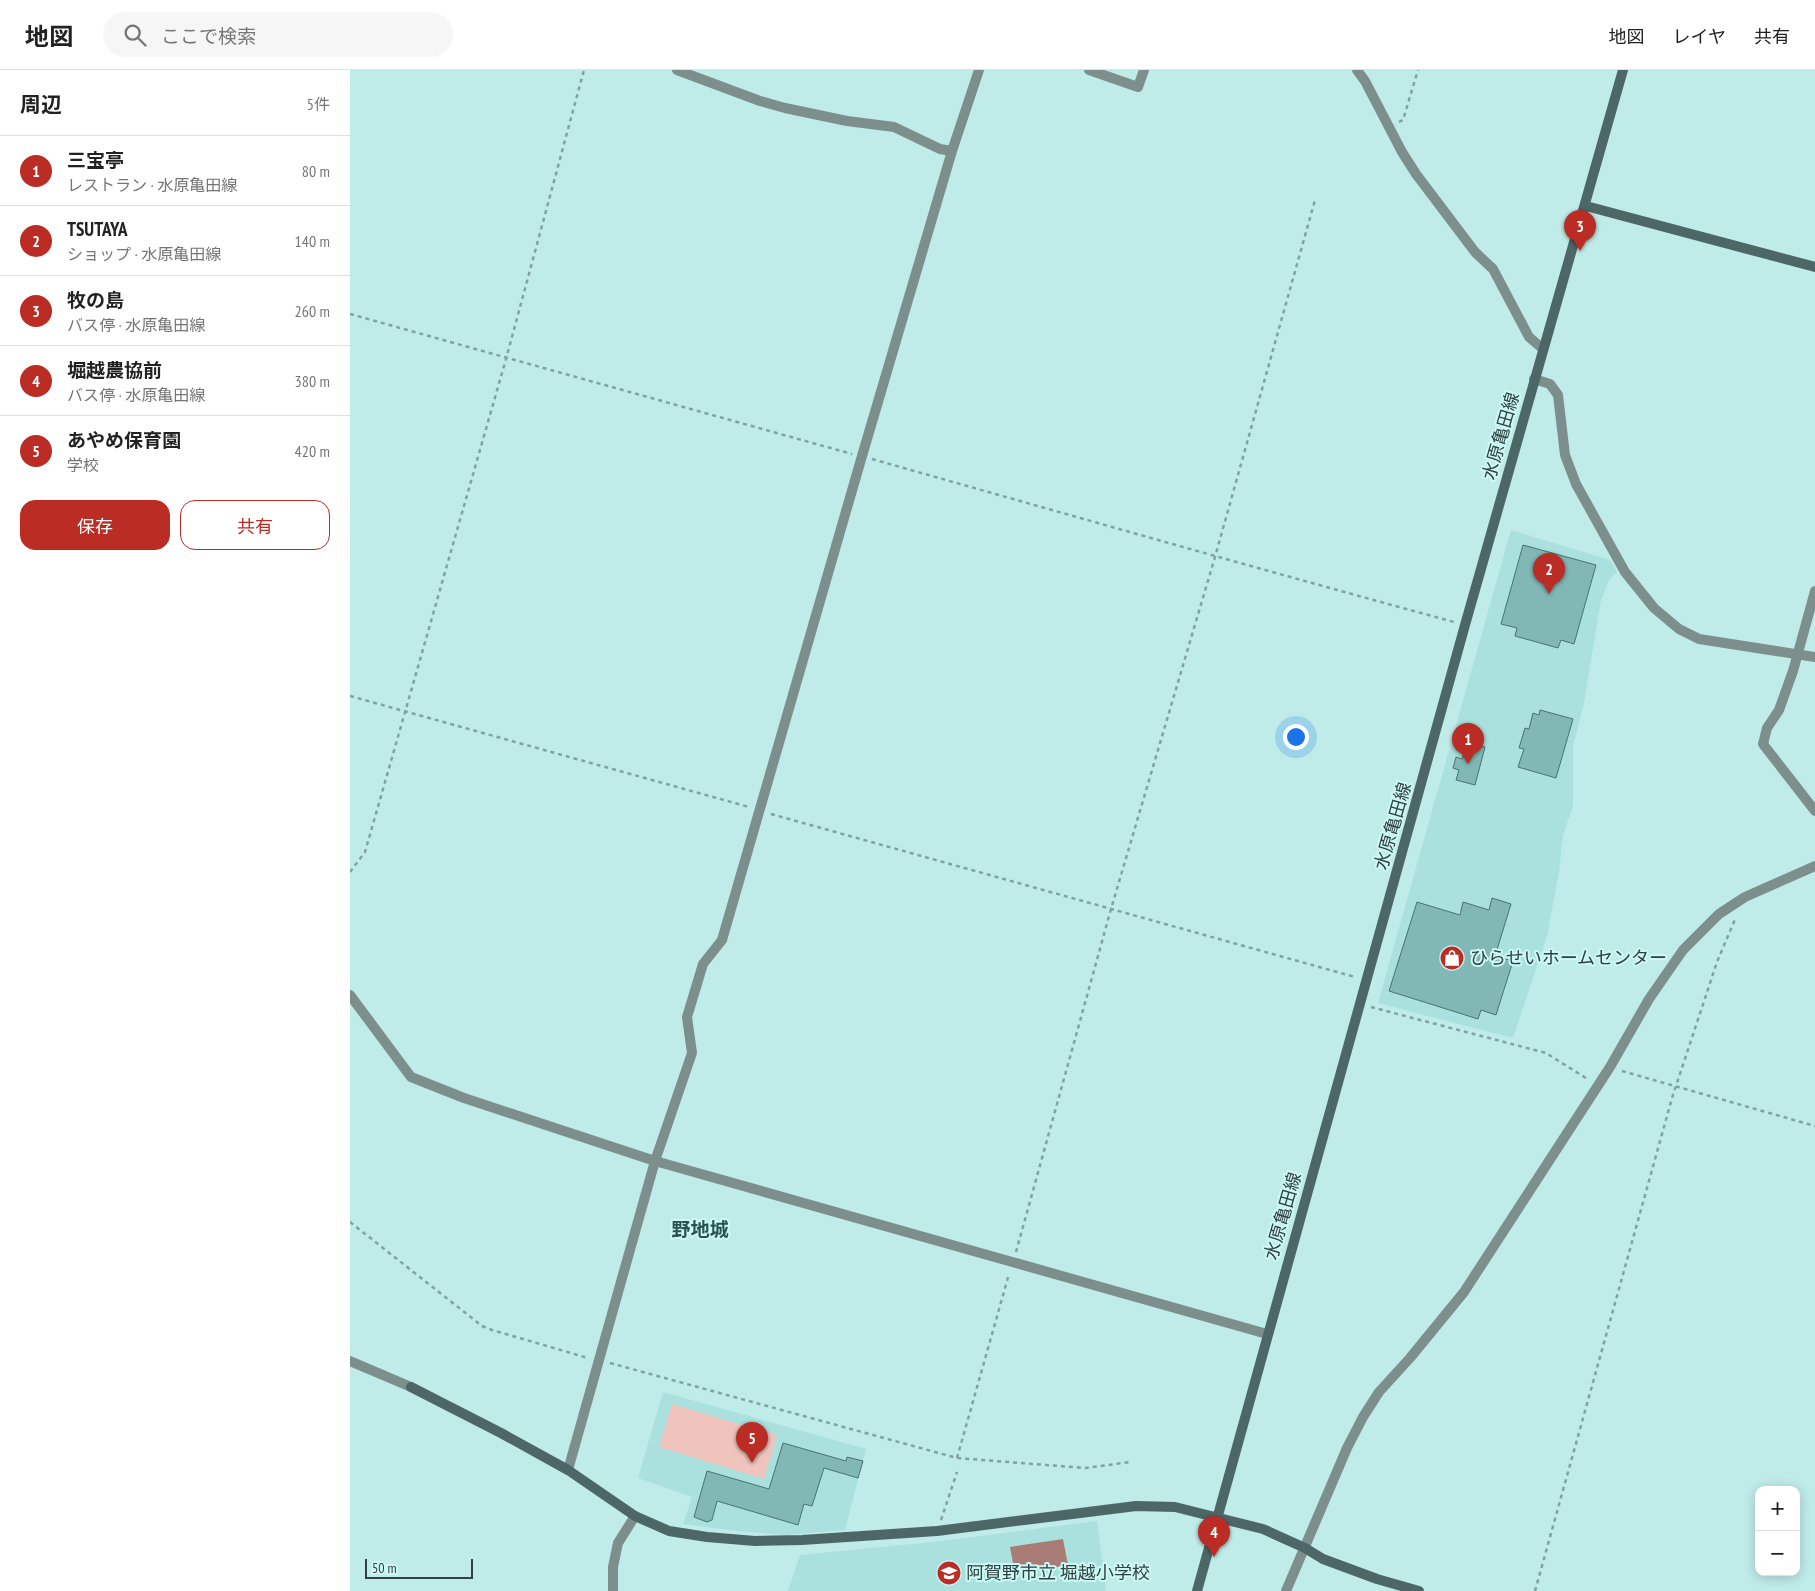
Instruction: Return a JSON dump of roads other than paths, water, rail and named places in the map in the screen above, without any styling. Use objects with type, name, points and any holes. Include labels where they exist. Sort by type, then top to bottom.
[{"type":"main road","name":"水原亀田線","points":[[1197,1591],[1465,625],[1534,379],[1586,206],[1623,70]]},
{"type":"main road","points":[[1586,206],[1815,267]]},
{"type":"main road","points":[[411,1388],[501,1433],[568,1470],[635,1516],[669,1530],[707,1537],[756,1541],[802,1540],[937,1531],[1136,1506],[1175,1507],[1263,1529],[1305,1548],[1323,1559],[1377,1579],[1418,1591]]},
{"type":"street","points":[[677,70],[760,101],[785,108],[847,121],[894,127],[940,150],[952,151]]},
{"type":"street","points":[[568,1470],[655,1162],[692,1053],[687,1016],[703,964],[722,940],[952,151],[979,70]]},
{"type":"street","points":[[1089,70],[1138,86],[1144,70]]},
{"type":"street","points":[[1357,70],[1365,81],[1402,152],[1434,199],[1475,252],[1493,269],[1529,337],[1543,349]]},
{"type":"street","points":[[1534,379],[1550,384],[1558,395],[1565,455],[1576,484],[1625,572],[1654,608],[1679,629],[1699,639],[1815,657]]},
{"type":"street","points":[[1815,591],[1798,654],[1779,710],[1767,728],[1763,744],[1815,811]]},
{"type":"street","points":[[1286,1591],[1363,1417],[1379,1392],[1410,1358],[1464,1292],[1610,1067],[1649,998],[1683,950],[1720,914],[1745,897],[1815,866]]},
{"type":"street","points":[[350,995],[411,1077],[464,1098],[655,1162],[1267,1334]]},
{"type":"street","points":[[350,1361],[411,1388]]},
{"type":"street","points":[[613,1591],[612,1567],[618,1543],[635,1516]]},
{"type":"place","name":"牧の島","points":[[1580,251]]},
{"type":"place","name":"TSUTAYA","points":[[1549,594]]},
{"type":"place","name":"三宝亭","points":[[1468,764]]},
{"type":"place","name":"ひらせいホームセンター","points":[[1452,958]]},
{"type":"place","name":"あやめ保育園","points":[[752,1463]]},
{"type":"place","name":"堀越農協前","points":[[1214,1557]]},
{"type":"place","name":"阿賀野市立 堀越小学校","points":[[949,1573]]},
{"type":"district","name":"野地城","points":[[700,1229]]}]
